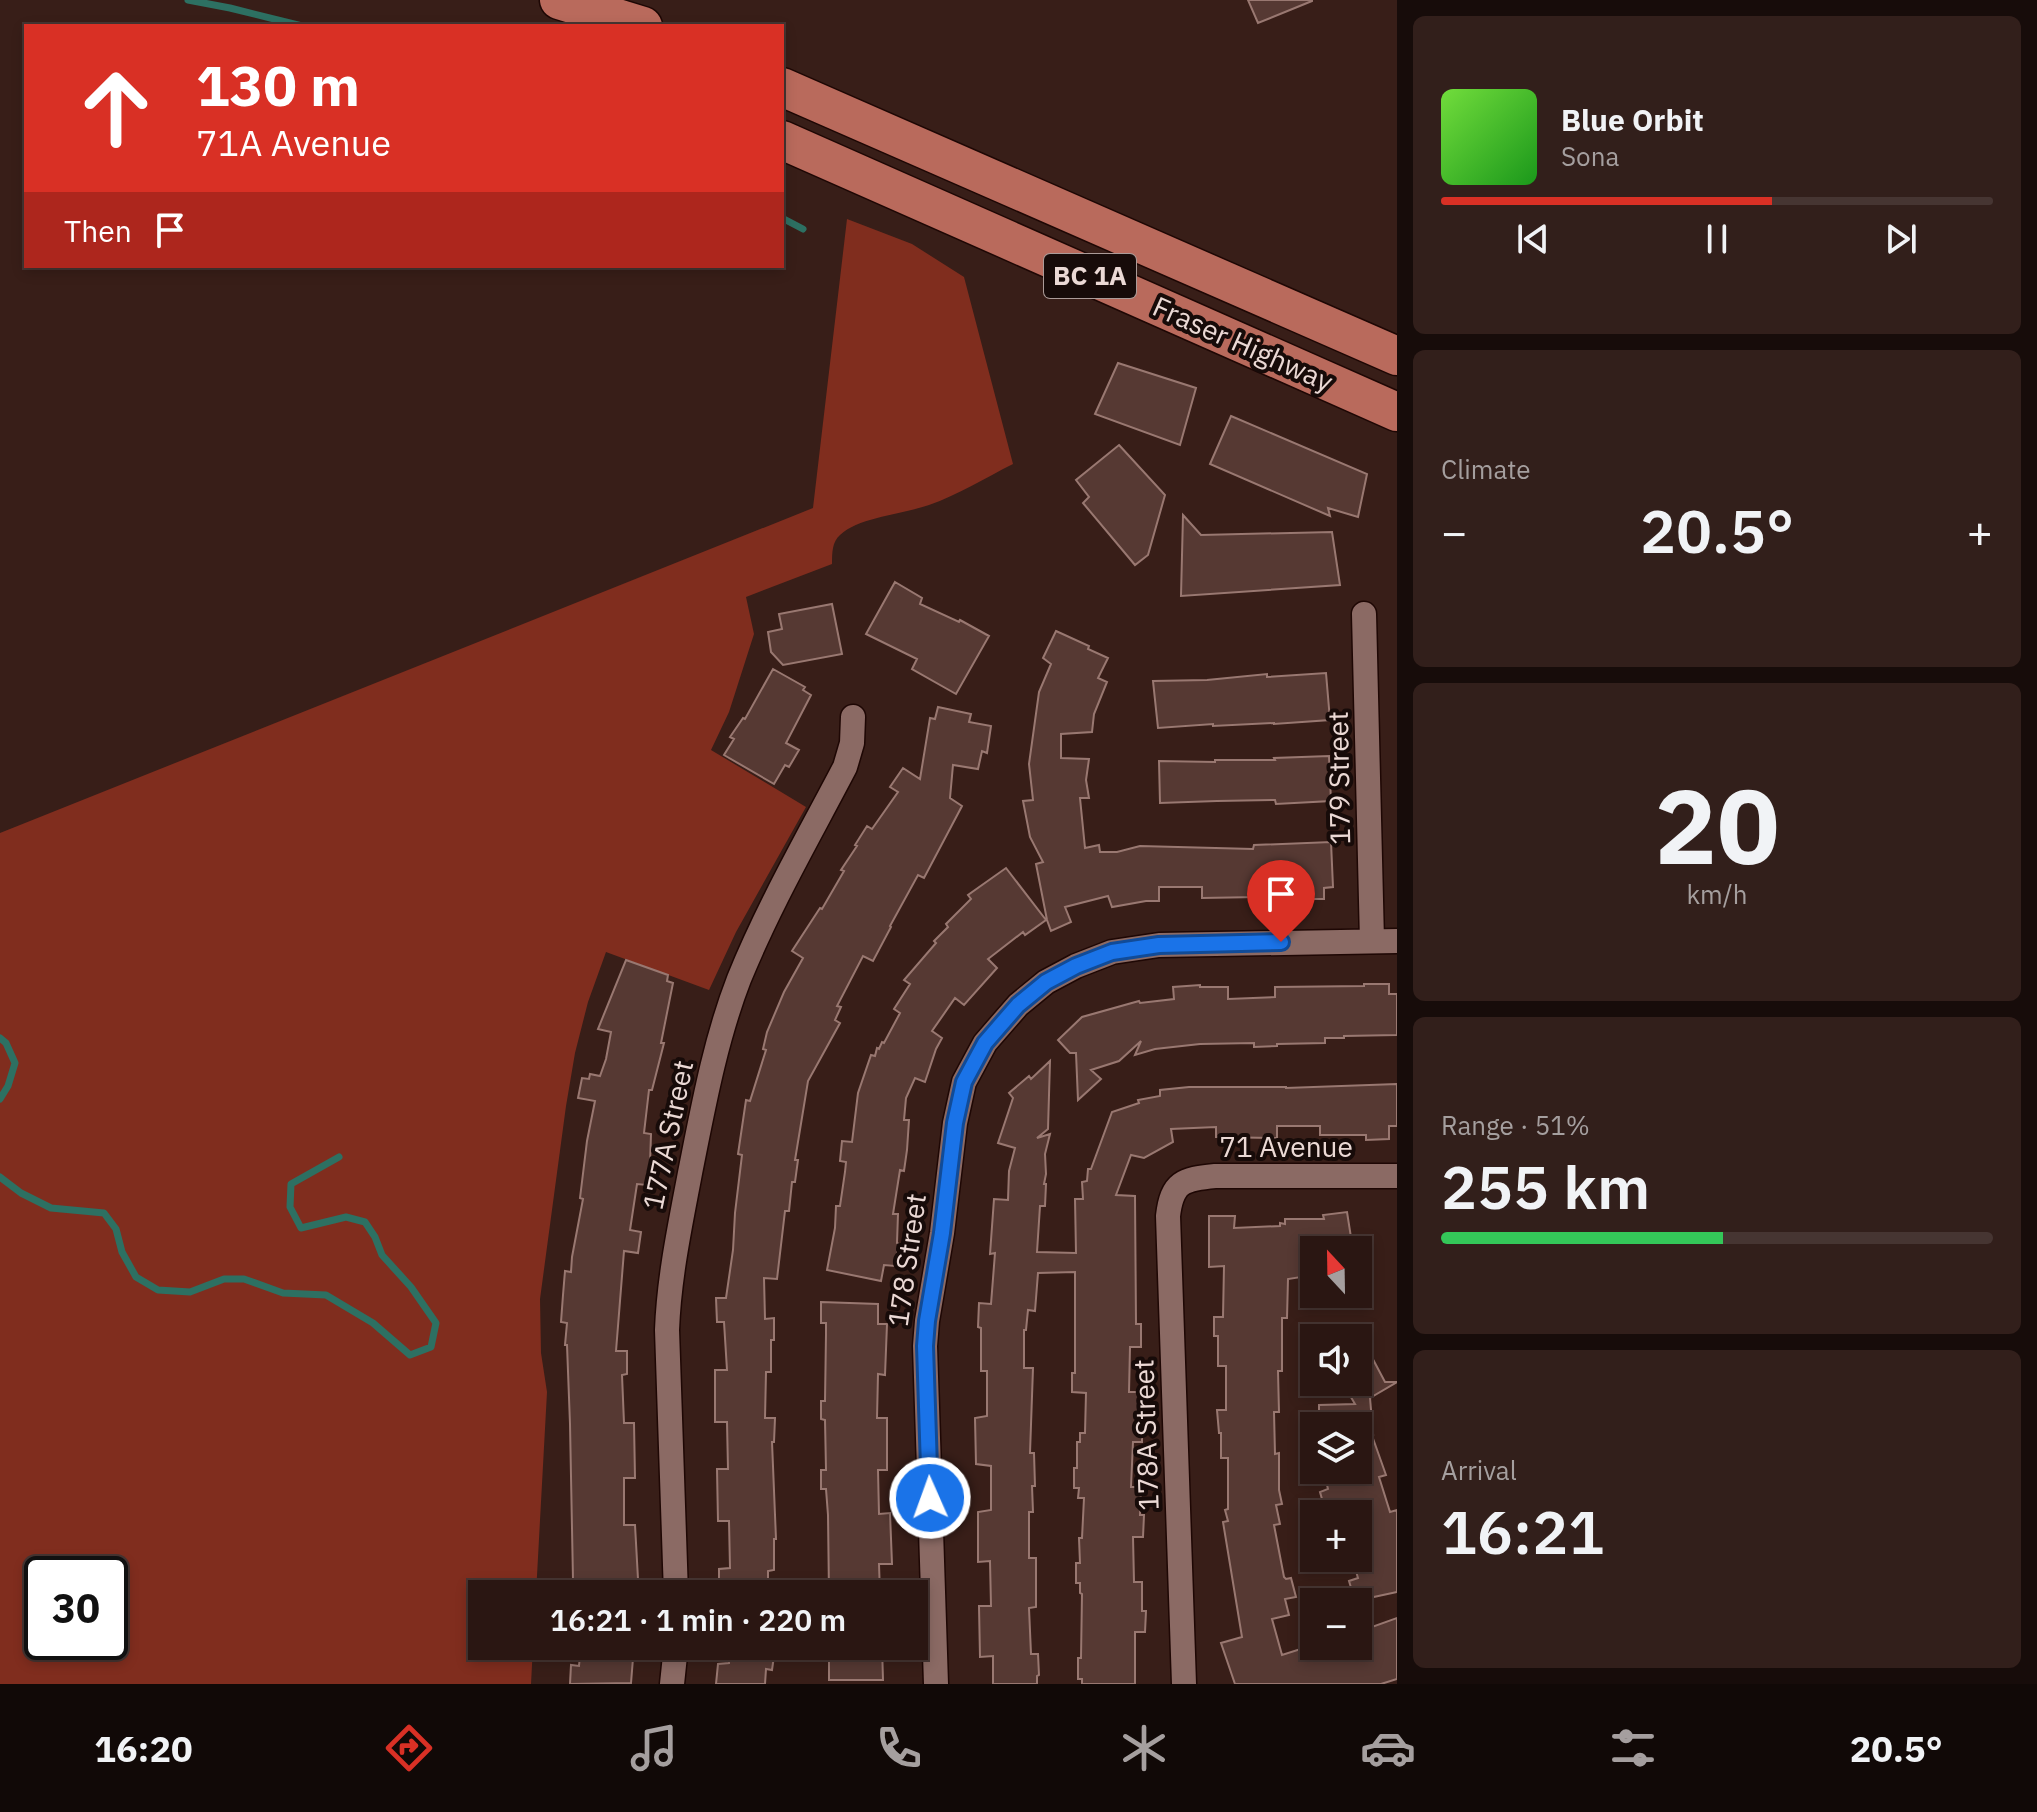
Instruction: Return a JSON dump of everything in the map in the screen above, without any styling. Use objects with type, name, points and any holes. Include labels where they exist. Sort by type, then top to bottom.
[{"type":"main road","points":[[536,0],[566,24]]},
{"type":"main road","points":[[559,0],[637,24]]},
{"type":"main road","name":"Fraser Highway","points":[[784,88],[1397,356]]},
{"type":"main road","name":"Fraser Highway","points":[[784,141],[1397,412]]},
{"type":"street","name":"179 Street","points":[[1364,614],[1372,941]]},
{"type":"street","name":"177A Street","points":[[676,1580],[668,1300],[699,1126],[718,1043],[739,980],[769,912],[845,767],[852,743],[853,717]]},
{"type":"street","name":"178 Street","points":[[936,1684],[925,1346],[955,1123],[964,1082],[985,1043],[1018,1005],[1046,982],[1112,952],[1159,945],[1397,941]]},
{"type":"street","name":"71 Avenue","points":[[1177,1186],[1192,1178],[1215,1176],[1397,1176]]},
{"type":"street","name":"178A Street","points":[[1177,1186],[1170,1199],[1168,1216],[1184,1684]]},
{"type":"street","points":[[672,1684],[675,1660]]},
{"type":"shaded area","points":[[847,219],[912,244],[964,277],[1013,464],[940,501],[858,524],[835,541],[832,564],[746,597],[754,634],[729,712],[711,750],[806,807],[736,932],[709,990],[606,952],[588,1002],[566,1106],[540,1299],[541,1353],[547,1392],[537,1580],[468,1580],[468,1660],[532,1660],[531,1684],[0,1684],[0,833],[813,508]]},
{"type":"building","points":[[1248,0],[1312,0],[1312,1],[1258,23]]},
{"type":"building","points":[[1118,363],[1196,388],[1180,445],[1095,414]]},
{"type":"building","points":[[1231,416],[1367,474],[1358,517],[1328,508],[1330,516],[1210,464]]},
{"type":"building","points":[[1119,445],[1165,495],[1148,555],[1135,565],[1083,503],[1089,497],[1076,480]]},
{"type":"building","points":[[1183,515],[1201,535],[1332,532],[1340,585],[1181,596]]},
{"type":"building","points":[[895,582],[922,598],[920,604],[989,636],[956,694],[912,669],[917,659],[866,634]]},
{"type":"building","points":[[832,604],[842,654],[783,665],[771,652],[768,632],[782,629],[779,614]]},
{"type":"building","points":[[1056,631],[1108,658],[1098,678],[1107,682],[1094,714],[1092,732],[1061,734],[1061,758],[1089,759],[1086,780],[1089,798],[1080,798],[1085,848],[1099,845],[1100,852],[1117,852],[1140,846],[1253,849],[1254,845],[1331,842],[1333,887],[1324,888],[1324,899],[1303,899],[1303,887],[1259,887],[1258,897],[1202,898],[1202,887],[1159,887],[1159,901],[1112,907],[1108,896],[1065,907],[1071,922],[1051,931],[1036,864],[1043,862],[1030,837],[1023,801],[1033,800],[1029,764],[1039,692],[1051,664],[1043,658]]},
{"type":"building","points":[[773,669],[805,687],[803,690],[811,695],[786,743],[799,750],[774,784],[724,755],[734,739],[730,737],[745,719]]},
{"type":"building","points":[[1326,673],[1330,720],[1158,728],[1153,681]]},
{"type":"building","points":[[938,707],[971,714],[969,722],[991,726],[987,753],[982,751],[978,769],[953,765],[950,798],[962,806],[924,878],[918,875],[873,961],[863,956],[837,1006],[841,1007],[835,1020],[840,1023],[808,1081],[795,1160],[798,1160],[795,1182],[792,1182],[789,1211],[785,1211],[777,1279],[764,1278],[765,1319],[774,1318],[771,1372],[766,1372],[765,1418],[775,1418],[772,1442],[776,1539],[774,1570],[768,1571],[768,1580],[719,1580],[719,1569],[730,1568],[729,1521],[718,1521],[717,1469],[728,1469],[727,1422],[715,1422],[715,1370],[727,1370],[724,1322],[717,1322],[716,1298],[726,1298],[742,1155],[738,1154],[746,1100],[750,1101],[766,1050],[763,1049],[767,1032],[803,958],[792,951],[822,909],[867,826],[872,829],[898,792],[890,787],[903,768],[920,779],[930,718],[935,719]]},
{"type":"building","points":[[1329,756],[1331,801],[1160,803],[1159,761],[1215,762]]},
{"type":"building","points":[[1006,868],[1046,920],[1025,935],[1023,932],[988,959],[997,968],[964,1005],[955,998],[932,1031],[942,1038],[925,1082],[915,1078],[906,1098],[904,1120],[909,1120],[907,1150],[904,1171],[900,1170],[893,1214],[898,1214],[899,1244],[895,1266],[884,1265],[881,1281],[827,1270],[836,1206],[840,1206],[845,1172],[846,1162],[840,1161],[842,1141],[852,1142],[858,1093],[871,1055],[875,1056],[877,1048],[884,1043],[900,1013],[894,1009],[910,984],[904,980],[948,927],[946,924],[971,899],[968,895]]},
{"type":"building","points":[[626,960],[668,975],[667,981],[673,983],[661,1043],[664,1043],[652,1090],[649,1090],[644,1133],[651,1134],[647,1185],[637,1184],[630,1230],[641,1232],[638,1253],[624,1251],[616,1351],[627,1351],[627,1374],[622,1375],[624,1423],[634,1423],[635,1478],[624,1478],[624,1525],[635,1525],[638,1579],[626,1580],[573,1580],[565,1345],[567,1323],[561,1322],[565,1271],[571,1272],[595,1101],[578,1098],[582,1078],[589,1079],[590,1074],[600,1076],[611,1032],[598,1029]]},
{"type":"building","points":[[1389,984],[1389,994],[1397,994],[1397,1035],[1344,1036],[1325,1038],[1325,1043],[1277,1046],[1254,1047],[1254,1043],[1200,1044],[1155,1049],[1135,1055],[1141,1041],[1119,1061],[1091,1070],[1101,1079],[1078,1100],[1076,1053],[1070,1053],[1058,1040],[1082,1017],[1139,1001],[1174,999],[1173,987],[1228,987],[1228,999],[1275,997],[1275,987]]},
{"type":"building","points":[[1050,1061],[1048,1129],[1037,1138],[1050,1134],[1045,1154],[1045,1206],[1040,1206],[1037,1252],[1076,1253],[1075,1199],[1083,1199],[1082,1182],[1087,1181],[1088,1169],[1091,1169],[1112,1112],[1139,1103],[1138,1100],[1160,1096],[1160,1090],[1189,1087],[1397,1084],[1397,1126],[1389,1126],[1389,1139],[1366,1140],[1366,1135],[1320,1135],[1320,1126],[1277,1126],[1277,1138],[1216,1137],[1216,1127],[1171,1129],[1173,1142],[1144,1158],[1131,1155],[1116,1195],[1135,1196],[1136,1324],[1141,1324],[1141,1347],[1130,1347],[1129,1392],[1138,1392],[1138,1419],[1142,1419],[1142,1442],[1133,1442],[1131,1487],[1141,1487],[1143,1537],[1133,1537],[1134,1582],[1142,1582],[1142,1611],[1146,1611],[1145,1632],[1135,1632],[1135,1684],[1082,1684],[1082,1679],[1078,1679],[1082,1594],[1080,1583],[1076,1583],[1076,1563],[1080,1563],[1079,1538],[1082,1538],[1084,1498],[1078,1498],[1079,1488],[1074,1488],[1074,1468],[1077,1468],[1077,1442],[1080,1442],[1080,1433],[1085,1433],[1086,1393],[1072,1392],[1072,1373],[1075,1373],[1075,1272],[1038,1273],[1035,1311],[1028,1310],[1024,1330],[1024,1368],[1033,1368],[1030,1453],[1034,1453],[1035,1486],[1032,1486],[1033,1512],[1029,1512],[1029,1558],[1036,1558],[1036,1607],[1029,1608],[1031,1654],[1038,1654],[1037,1684],[993,1684],[993,1656],[980,1657],[979,1606],[991,1606],[990,1561],[978,1562],[978,1512],[991,1510],[991,1466],[976,1464],[975,1418],[987,1416],[987,1371],[981,1371],[979,1303],[991,1304],[995,1253],[990,1254],[994,1199],[1008,1200],[1009,1171],[1015,1148],[998,1143],[1013,1098],[1009,1093],[1029,1076],[1031,1079]]},
{"type":"building","points":[[1347,1212],[1351,1236],[1300,1236],[1300,1277],[1288,1279],[1287,1318],[1282,1318],[1282,1371],[1278,1371],[1279,1412],[1274,1412],[1275,1454],[1279,1453],[1282,1504],[1276,1505],[1280,1524],[1274,1525],[1284,1577],[1291,1578],[1296,1597],[1285,1599],[1289,1615],[1272,1619],[1282,1655],[1300,1649],[1300,1660],[1372,1660],[1372,1627],[1397,1618],[1397,1679],[1381,1684],[1235,1684],[1221,1643],[1242,1637],[1223,1522],[1228,1521],[1225,1510],[1228,1509],[1228,1458],[1221,1458],[1217,1410],[1226,1410],[1226,1366],[1218,1366],[1218,1336],[1214,1336],[1214,1317],[1223,1317],[1224,1266],[1209,1267],[1209,1216],[1235,1216],[1234,1228],[1280,1226],[1280,1223],[1285,1224],[1285,1219],[1324,1219],[1323,1215]]},
{"type":"building","points":[[821,1302],[878,1304],[878,1324],[887,1324],[885,1375],[878,1374],[877,1418],[887,1418],[887,1470],[878,1470],[879,1514],[890,1513],[892,1564],[879,1564],[880,1580],[829,1580],[826,1489],[821,1489],[821,1470],[826,1470],[825,1420],[821,1419],[821,1401],[825,1401],[826,1323],[821,1323]]},
{"type":"building","points":[[1372,1357],[1385,1382],[1397,1382],[1370,1398],[1371,1412],[1319,1412],[1319,1405],[1355,1404],[1350,1396],[1372,1396]]},
{"type":"building","points":[[1372,1436],[1386,1475],[1379,1477],[1390,1512],[1397,1510],[1397,1592],[1372,1597],[1372,1588],[1351,1588],[1349,1581],[1358,1578],[1356,1572],[1372,1572],[1372,1500],[1322,1500],[1320,1492],[1328,1489],[1327,1484],[1372,1484]]},
{"type":"building","points":[[580,1660],[633,1660],[631,1683],[570,1684],[571,1665],[579,1666]]},
{"type":"building","points":[[729,1660],[773,1660],[772,1670],[766,1669],[765,1684],[716,1684],[718,1664],[729,1663]]},
{"type":"building","points":[[882,1660],[883,1680],[829,1680],[829,1661]]},
{"type":"waterway","points":[[188,0],[294,24]]},
{"type":"waterway","points":[[784,219],[803,229]]},
{"type":"waterway","points":[[0,1038],[6,1043],[15,1063],[0,1099]]},
{"type":"waterway","points":[[0,1177],[21,1193],[51,1208],[104,1213],[116,1229],[122,1252],[136,1277],[158,1290],[190,1292],[224,1279],[244,1279],[283,1293],[326,1295],[373,1323],[410,1355],[431,1347],[436,1323],[411,1287],[382,1255],[365,1222],[346,1217],[301,1228],[290,1207],[291,1184],[339,1157]]},
{"type":"route","points":[[930,1498],[925,1346],[927,1321],[942,1233],[955,1123],[964,1082],[985,1043],[1018,1005],[1046,982],[1112,952],[1159,945],[1281,942]]}]
